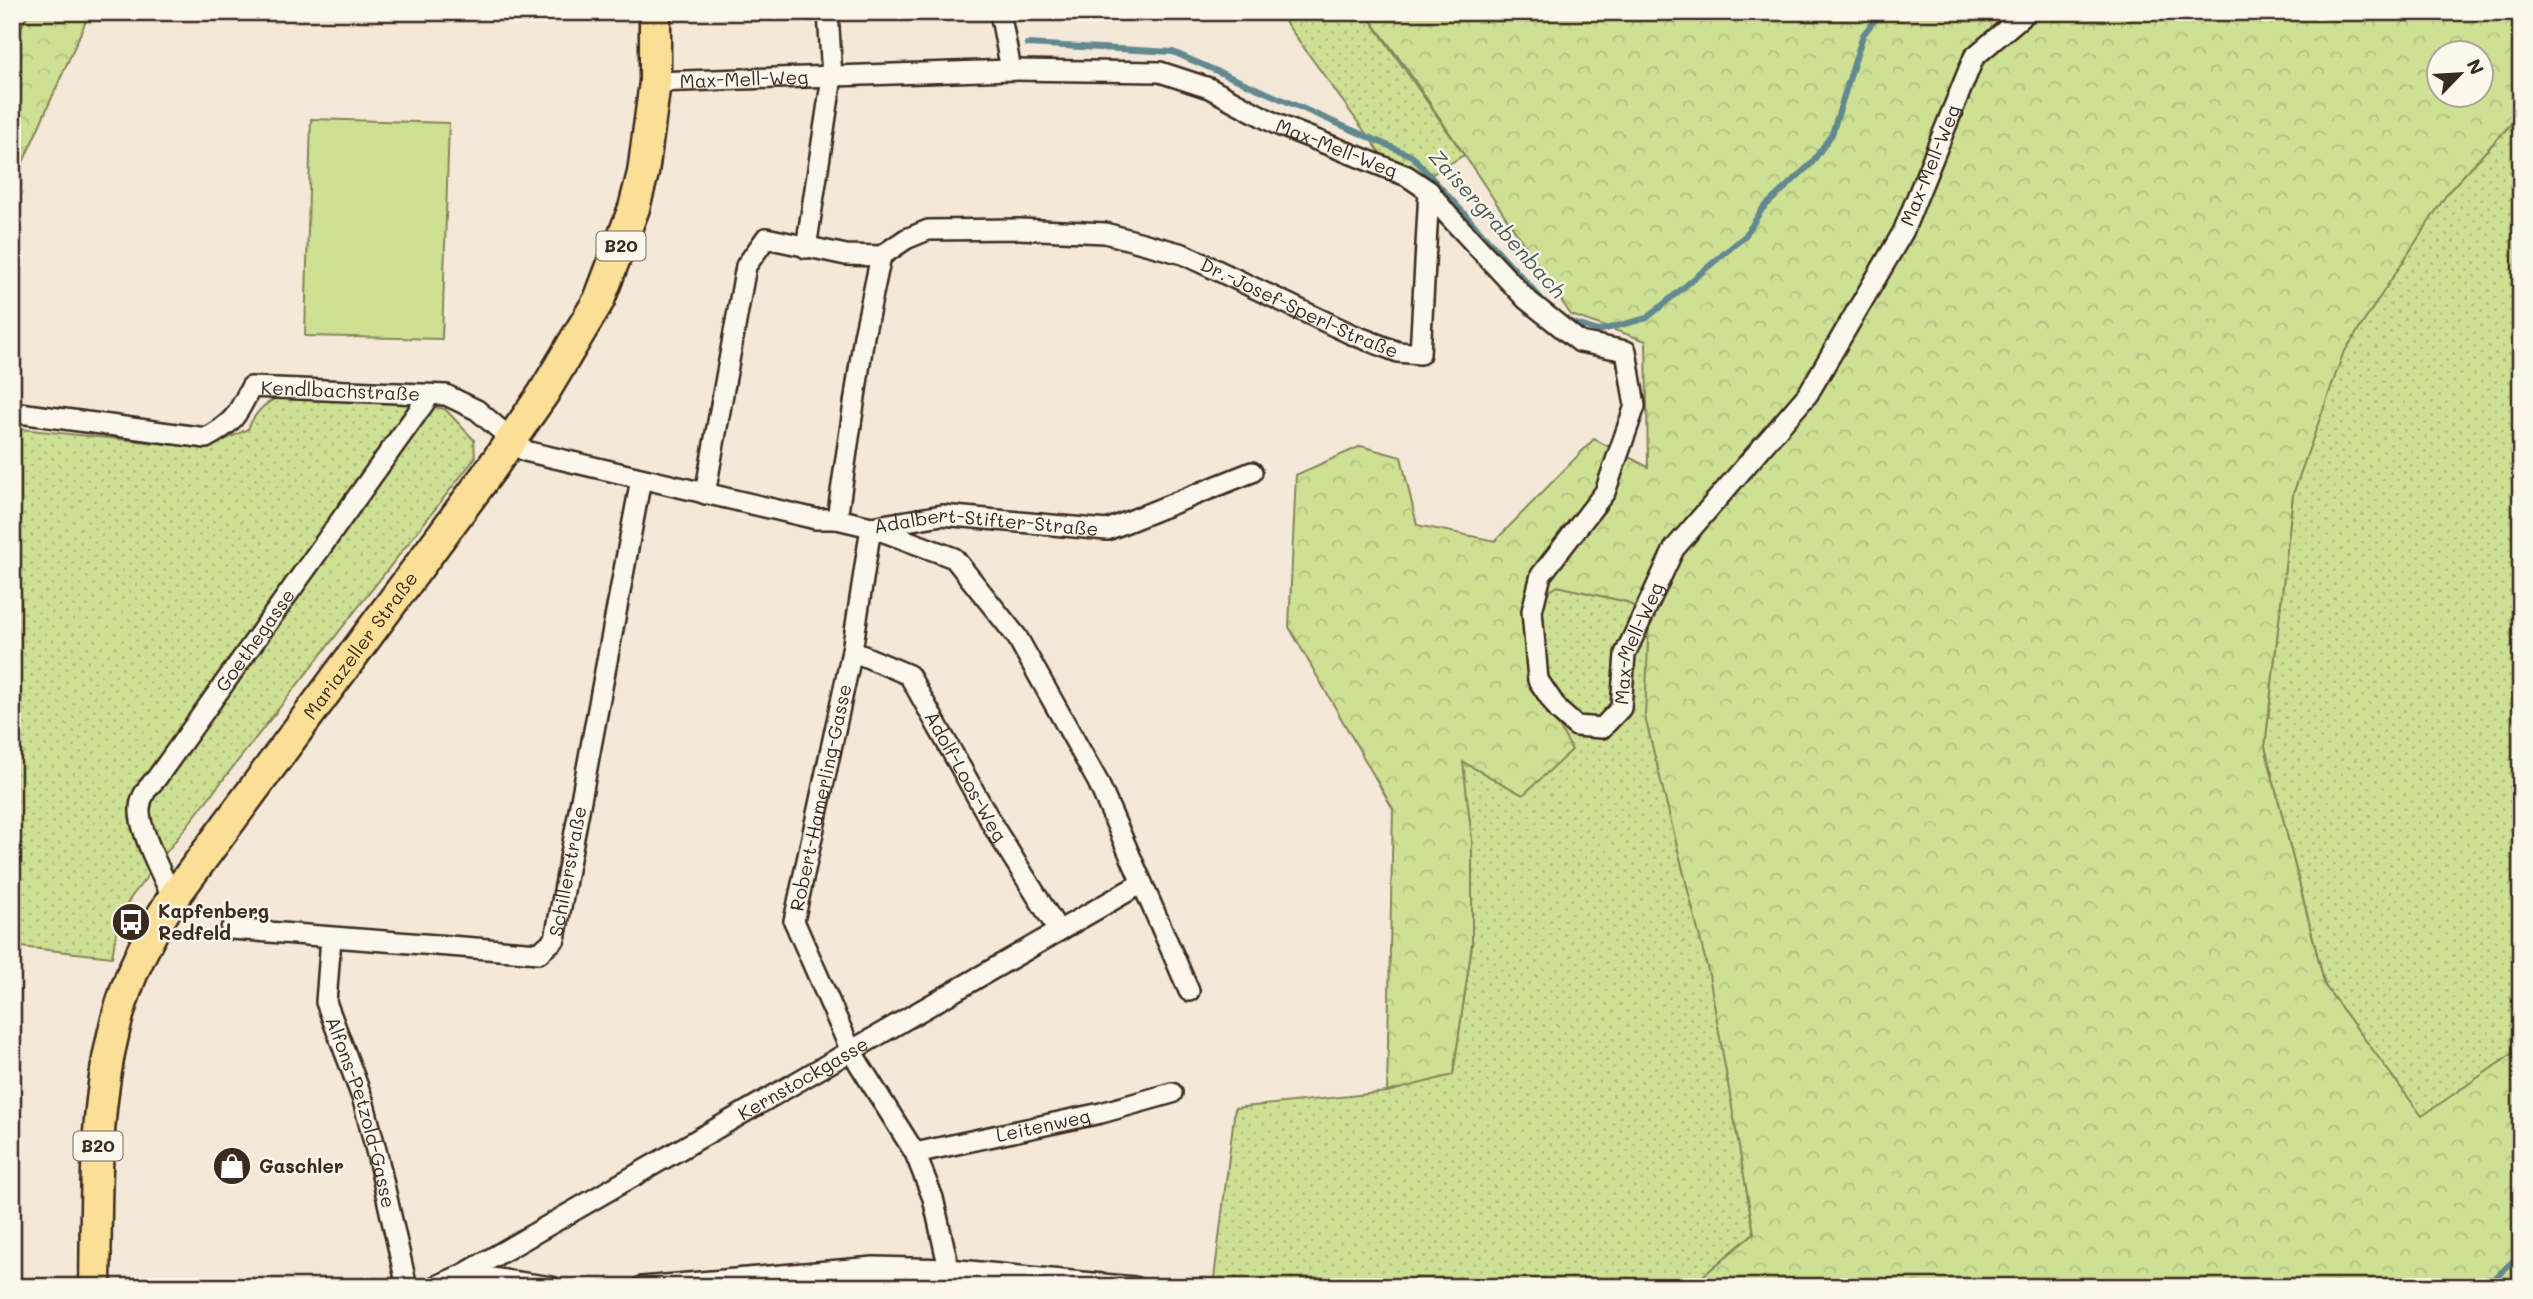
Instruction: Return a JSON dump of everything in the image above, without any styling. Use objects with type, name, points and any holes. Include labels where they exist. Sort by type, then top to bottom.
[{"type":"main road","name":"Mariazeller Straße","points":[[96,1287],[98,1135],[106,1072],[120,1008],[134,970],[151,934],[173,898],[512,440],[581,332],[614,264],[643,173],[656,82],[655,12]]},
{"type":"street","points":[[828,12],[832,77]]},
{"type":"street","points":[[1000,12],[1011,70]]},
{"type":"street","name":"Max-Mell-Weg","points":[[656,82],[1011,70],[1160,72],[1209,88],[1276,124],[1407,176],[1429,191],[1526,299],[1580,342],[1626,351],[1635,407],[1605,492],[1541,575],[1532,611],[1538,680],[1559,711],[1576,726],[1602,728],[1621,708],[1625,654],[1674,549],[1808,394],[1903,232],[1974,57],[2027,12]]},
{"type":"street","name":"Max-Mell-Weg","points":[[806,248],[832,77]]},
{"type":"street","name":"Dr.-Josef-Sperl-Straße","points":[[881,256],[906,239],[928,230],[1019,229],[1105,233],[1184,254],[1351,334],[1398,352],[1420,354],[1429,191]]},
{"type":"street","points":[[705,494],[746,266],[766,238],[846,255],[881,256],[864,336],[837,520]]},
{"type":"street","name":"Kendlbachstraße","points":[[12,412],[206,438],[225,428],[236,417],[251,387],[446,395],[477,410],[512,440]]},
{"type":"street","name":"Goethegasse","points":[[173,898],[142,822],[140,807],[145,791],[430,395]]},
{"type":"street","name":"Adalbert-Stifter-Straße","points":[[512,440],[525,451],[816,519],[871,527],[943,515],[1107,530],[1252,472]]},
{"type":"street","name":"Schillerstraße","points":[[231,929],[539,953],[555,939],[641,479]]},
{"type":"street","points":[[871,527],[954,558],[1017,637],[1098,782],[1189,991]]},
{"type":"street","name":"Robert-Hamerling-Gasse","points":[[871,527],[852,651],[794,921],[851,1051],[915,1153],[933,1198],[948,1278]]},
{"type":"street","name":"Adolf-Loos-Weg","points":[[852,651],[909,675],[995,829],[1058,930]]},
{"type":"street","name":"Kernstockgasse","points":[[434,1287],[464,1274],[1142,883]]},
{"type":"street","name":"Alfons-Petzold-Gasse","points":[[331,938],[326,1002],[363,1100],[407,1287]]},
{"type":"street","name":"Leitenweg","points":[[915,1153],[1101,1113],[1172,1093]]},
{"type":"street","points":[[642,1287],[874,1267],[948,1278],[1134,1287]]},
{"type":"street","points":[[464,1274],[552,1287]]},
{"type":"green space","points":[[29,12],[90,12],[12,187],[12,46]]},
{"type":"green space","points":[[1278,12],[1365,12],[1464,155],[1429,176],[1381,154]]},
{"type":"green space","points":[[1365,12],[2521,12],[2521,113],[2448,192],[2343,354],[2293,494],[2265,747],[2325,986],[2422,1116],[2521,1048],[2521,1287],[1690,1287],[1754,1233],[1709,975],[1645,717],[1649,617],[1627,602],[1558,586],[1526,605],[1528,669],[1572,750],[1523,795],[1463,762],[1472,840],[1472,944],[1453,1075],[1387,1092],[1393,809],[1289,627],[1296,475],[1361,446],[1401,457],[1417,525],[1495,541],[1594,439],[1648,467],[1646,341],[1571,315],[1407,69]]},
{"type":"green space","points":[[2521,113],[2521,1048],[2422,1117],[2325,986],[2265,747],[2293,494],[2342,354],[2448,192]]},
{"type":"green space","points":[[311,119],[449,123],[442,339],[305,336]]},
{"type":"green space","points":[[281,395],[409,401],[445,409],[474,440],[475,458],[132,896],[119,917],[112,957],[12,946],[12,468],[21,429],[195,447],[212,446],[248,429],[261,409]]},
{"type":"green space","points":[[1558,586],[1627,602],[1649,617],[1754,1233],[1690,1287],[1213,1287],[1235,1108],[1387,1092],[1453,1074],[1472,944],[1472,840],[1462,761],[1528,669],[1525,605]]},
{"type":"waterway","name":"Zaisergrabenbach","points":[[1562,319],[1598,331],[1647,318],[1745,236],[1763,208],[1811,164],[1832,134],[1863,35],[1881,12]]},
{"type":"waterway","name":"Zaisergrabenbach","points":[[1027,44],[1173,52],[1412,156],[1547,305]]},
{"type":"waterway","points":[[2486,1287],[2513,1261],[2521,1259]]},
{"type":"place","name":"Kapfenberg Redfeld","points":[[131,922]]},
{"type":"place","name":"Gaschler","points":[[232,1166]]}]
